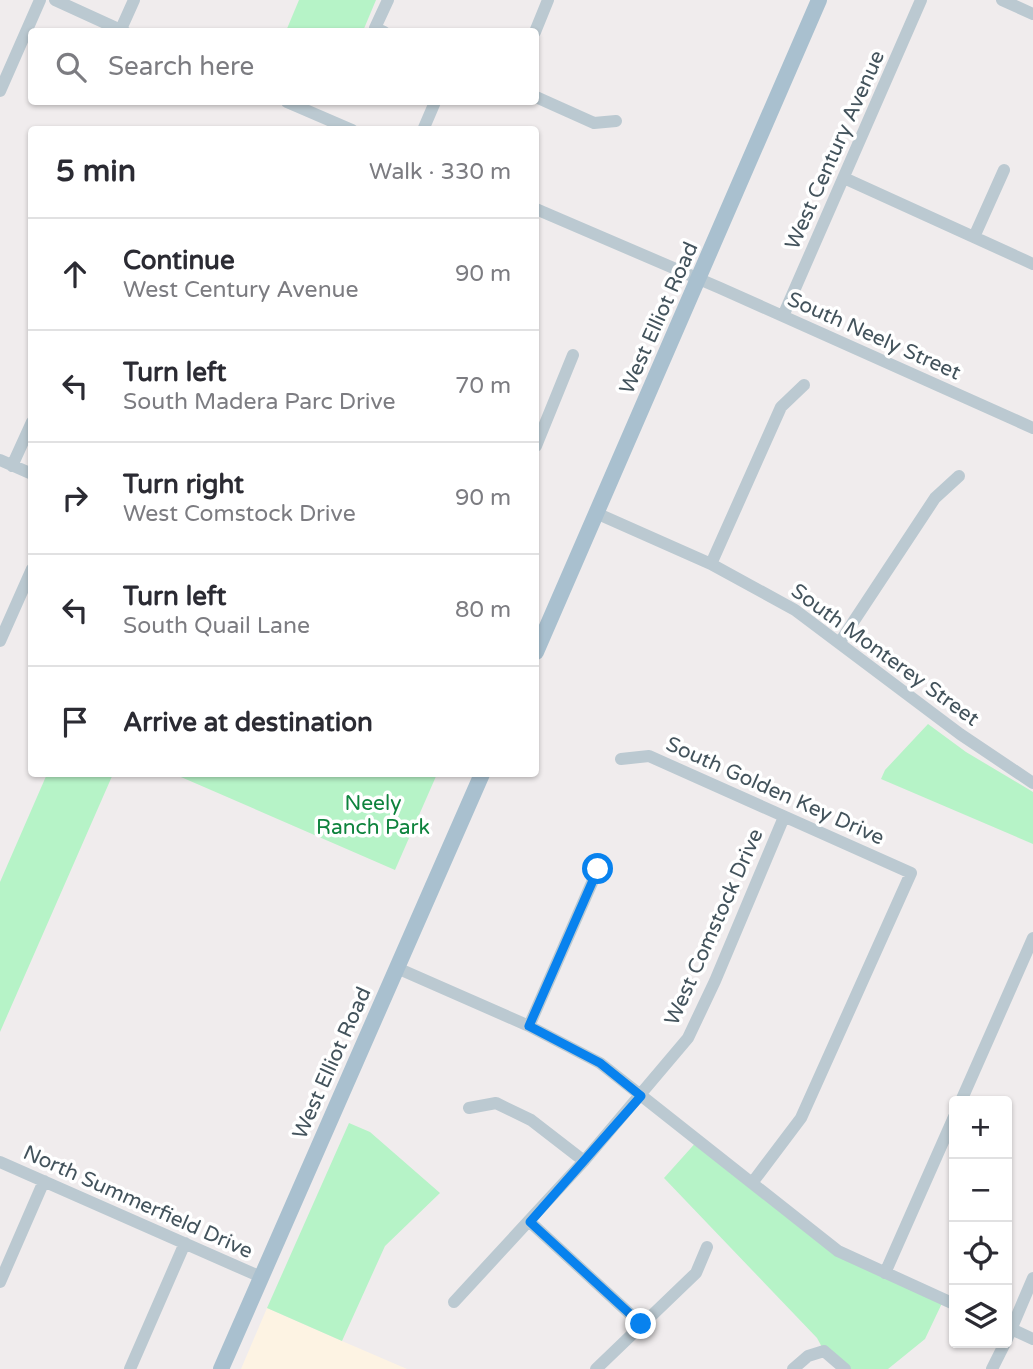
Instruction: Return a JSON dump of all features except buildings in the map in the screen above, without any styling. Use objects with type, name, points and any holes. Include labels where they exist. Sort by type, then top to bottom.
[{"type":"main road","name":"West Elliot Road","points":[[539,645],[819,0]]},
{"type":"main road","name":"West Elliot Road","points":[[221,1369],[481,777]]},
{"type":"street","points":[[0,91],[40,0]]},
{"type":"street","points":[[55,0],[118,28]]},
{"type":"street","points":[[124,28],[134,0]]},
{"type":"street","points":[[380,28],[387,0]]},
{"type":"street","points":[[537,28],[548,0]]},
{"type":"street","name":"West Century Avenue","points":[[783,316],[921,0]]},
{"type":"street","points":[[1002,0],[1033,15]]},
{"type":"street","points":[[539,98],[594,123],[616,121]]},
{"type":"street","points":[[294,105],[343,126]]},
{"type":"street","points":[[425,126],[434,105]]},
{"type":"street","points":[[974,237],[1004,170]]},
{"type":"street","points":[[844,178],[1033,264]]},
{"type":"street","name":"South Neely Street","points":[[539,210],[1033,428]]},
{"type":"street","points":[[539,439],[573,355]]},
{"type":"street","points":[[711,564],[781,407],[804,386]]},
{"type":"street","points":[[28,428],[6,463],[28,472]]},
{"type":"street","points":[[840,642],[935,498],[959,476]]},
{"type":"street","name":"South Monterey Street","points":[[596,513],[711,564],[795,610],[960,734],[1030,781]]},
{"type":"street","points":[[0,641],[28,578]]},
{"type":"street","name":"South Golden Key Drive","points":[[621,759],[649,756],[911,873],[807,1105],[752,1183]]},
{"type":"street","points":[[1030,781],[1033,766]]},
{"type":"street","name":"West Comstock Drive","points":[[454,1302],[530,1222],[641,1096],[688,1038],[784,817]]},
{"type":"street","points":[[529,1026],[598,869]]},
{"type":"street","points":[[963,1096],[1033,938]]},
{"type":"street","points":[[397,968],[529,1026],[600,1063],[838,1251],[949,1302]]},
{"type":"street","points":[[469,1108],[496,1103],[520,1114],[584,1161]]},
{"type":"street","points":[[885,1273],[949,1127]]},
{"type":"street","name":"North Summerfield Drive","points":[[0,1162],[261,1277]]},
{"type":"street","points":[[0,1282],[44,1181]]},
{"type":"street","points":[[530,1222],[641,1324]]},
{"type":"street","points":[[130,1369],[185,1243]]},
{"type":"street","points":[[596,1369],[696,1273],[707,1247]]},
{"type":"street","points":[[1012,1324],[1033,1278]]},
{"type":"street","points":[[1012,1336],[1033,1339]]},
{"type":"street","points":[[992,1369],[1001,1348]]},
{"type":"street","points":[[793,1369],[808,1356],[824,1350],[845,1369]]},
{"type":"shaded area","points":[[267,1308],[342,1341],[407,1369],[241,1369]]},
{"type":"green space","points":[[299,0],[376,0],[364,28],[287,28]]},
{"type":"green space","points":[[928,724],[966,752],[1033,792],[1033,844],[881,779],[885,770]]},
{"type":"green space","points":[[46,777],[112,777],[0,1032],[0,882]]},
{"type":"green space","name":"Neely Ranch Park","points":[[181,777],[436,777],[395,870]]},
{"type":"green space","points":[[349,1123],[370,1132],[440,1193],[385,1246],[342,1341],[267,1308]]},
{"type":"green space","points":[[699,1139],[838,1251],[944,1299],[925,1339],[888,1369],[845,1369],[824,1351],[817,1338],[664,1178]]},
{"type":"route","points":[[598,869],[529,1026],[571,1045],[600,1063],[641,1096],[530,1222],[641,1324]]}]
